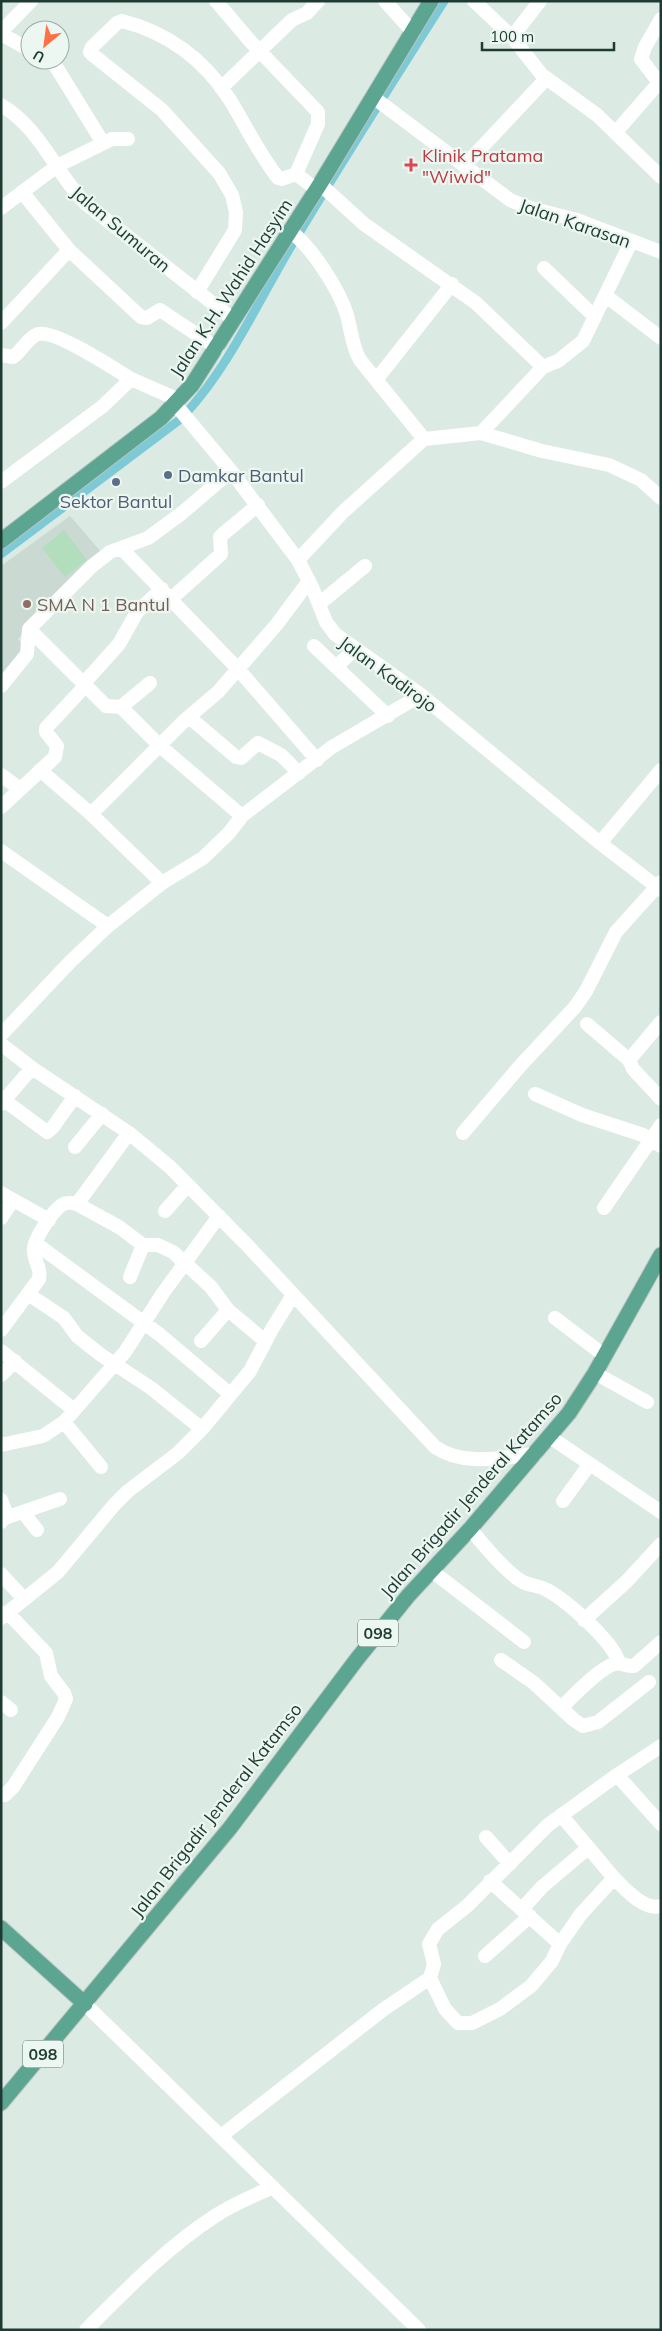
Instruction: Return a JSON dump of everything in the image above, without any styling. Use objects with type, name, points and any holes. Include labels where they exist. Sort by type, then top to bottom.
[{"type":"main road","name":"Jalan K.H. Wahid Hasyim","points":[[1,541],[179,406],[234,320],[296,236],[323,190],[381,102],[431,1]]},
{"type":"main road","name":"Jalan Brigadir Jenderal Katamso","points":[[84,2004],[230,1828],[357,1659],[408,1596],[470,1529],[550,1437],[595,1373],[660,1258]]},
{"type":"main road","points":[[2,1931],[84,2004]]},
{"type":"main road","name":"098","points":[[4,2096],[84,2004]]},
{"type":"street","points":[[20,44],[1,33],[32,1]]},
{"type":"street","points":[[197,292],[235,230],[236,212],[232,195],[215,168],[162,110],[97,59],[90,51],[117,23],[126,22],[170,40],[186,50],[229,98],[262,157],[278,178],[282,179],[296,174],[320,116],[308,100],[260,52],[216,1]]},
{"type":"street","points":[[221,88],[292,20],[307,13],[318,1]]},
{"type":"street","points":[[385,1],[414,32]]},
{"type":"street","points":[[474,1],[512,37],[546,79],[587,106],[616,132],[661,178]]},
{"type":"street","points":[[512,37],[540,1]]},
{"type":"street","points":[[616,132],[660,84],[641,59],[661,19]]},
{"type":"street","points":[[58,70],[103,143]]},
{"type":"street","points":[[464,166],[546,79]]},
{"type":"street","name":"Jalan Karasan","points":[[381,102],[499,193],[518,204],[570,218],[661,252]]},
{"type":"street","name":"Jalan Sumuran","points":[[1,105],[32,129],[70,188],[85,203],[234,320]]},
{"type":"street","points":[[1,208],[56,166],[112,139],[128,138]]},
{"type":"street","points":[[296,174],[323,190],[379,235],[452,284],[486,312],[543,367]]},
{"type":"street","points":[[22,192],[69,250],[141,317],[147,318],[160,310],[217,348]]},
{"type":"street","points":[[296,236],[331,281],[348,317],[355,351],[360,360],[424,439]]},
{"type":"street","points":[[481,433],[543,367],[558,361],[583,341],[632,242]]},
{"type":"street","points":[[1,323],[69,250]]},
{"type":"street","points":[[544,268],[596,317]]},
{"type":"street","points":[[376,380],[452,284]]},
{"type":"street","points":[[606,296],[661,338]]},
{"type":"street","points":[[1,355],[13,357],[31,338],[46,334],[70,343],[179,406]]},
{"type":"street","points":[[1,482],[103,406],[131,379]]},
{"type":"street","name":"Jalan Kadirojo","points":[[179,406],[258,505],[298,560],[330,628],[421,696],[600,843],[660,887]]},
{"type":"street","points":[[298,560],[343,512],[424,439],[481,433],[542,451],[610,465],[641,480],[661,498]]},
{"type":"street","points":[[1,686],[27,654],[29,629],[92,566],[110,552],[148,538],[161,530],[231,471]]},
{"type":"street","points":[[1,807],[55,756],[58,750],[46,728],[119,644],[137,612],[166,594],[221,554],[220,537],[258,505]]},
{"type":"street","points":[[121,548],[238,669],[317,760]]},
{"type":"street","points":[[319,604],[365,566]]},
{"type":"street","points":[[91,814],[189,717],[218,692],[277,624],[309,581]]},
{"type":"street","points":[[29,629],[106,706],[121,707],[160,746],[242,816]]},
{"type":"street","points":[[314,646],[388,716]]},
{"type":"street","points":[[336,666],[356,649]]},
{"type":"street","points":[[121,707],[150,683]]},
{"type":"street","points":[[1,1035],[70,962],[108,926],[162,884],[202,858],[229,833],[242,816],[339,743],[421,696]]},
{"type":"street","points":[[189,717],[236,757],[241,758],[258,743],[281,755],[299,773]]},
{"type":"street","points":[[40,770],[91,814],[162,884]]},
{"type":"street","points":[[600,843],[661,770]]},
{"type":"street","points":[[1,775],[20,789]]},
{"type":"street","points":[[1,851],[108,926]]},
{"type":"street","points":[[462,1133],[575,1006],[586,991],[616,932],[660,887]]},
{"type":"street","points":[[629,1060],[661,1022]]},
{"type":"street","points":[[587,1024],[629,1060],[633,1068],[661,1099]]},
{"type":"street","points":[[1,1044],[32,1068],[129,1133],[188,1185],[428,1440],[442,1452],[471,1459],[535,1454]]},
{"type":"street","points":[[32,1068],[3,1102],[47,1132],[53,1127],[75,1096]]},
{"type":"street","points":[[535,1094],[582,1115],[656,1143]]},
{"type":"street","points":[[75,1147],[102,1114]]},
{"type":"street","points":[[604,1208],[656,1143],[661,1125]]},
{"type":"street","points":[[78,1204],[129,1133]]},
{"type":"street","points":[[165,1211],[188,1185]]},
{"type":"street","points":[[1,1218],[7,1196],[49,1220]]},
{"type":"street","points":[[1,1330],[40,1276],[34,1253],[35,1243],[49,1220],[62,1204],[78,1204],[119,1227],[143,1245],[163,1247],[186,1262],[211,1287],[228,1310],[265,1341]]},
{"type":"street","points":[[1,1445],[43,1436],[64,1422],[125,1352],[143,1323],[219,1216]]},
{"type":"street","points":[[35,1243],[159,1334],[230,1394]]},
{"type":"street","points":[[130,1277],[143,1245]]},
{"type":"street","points":[[28,1294],[64,1318],[77,1336],[114,1364],[151,1388],[202,1429]]},
{"type":"street","points":[[1,1795],[5,1795],[13,1787],[58,1717],[66,1698],[51,1676],[46,1653],[4,1615],[65,1565],[114,1505],[128,1491],[178,1454],[202,1429],[250,1371],[265,1341],[293,1295]]},
{"type":"street","points":[[201,1341],[228,1310]]},
{"type":"street","points":[[555,1318],[605,1356]]},
{"type":"street","points":[[1,1351],[74,1410]]},
{"type":"street","points":[[1,1375],[15,1361]]},
{"type":"street","points":[[595,1373],[647,1402]]},
{"type":"street","points":[[64,1422],[101,1467]]},
{"type":"street","points":[[550,1437],[661,1512]]},
{"type":"street","points":[[563,1501],[589,1465]]},
{"type":"street","points":[[3,1520],[60,1499]]},
{"type":"street","points":[[1,1500],[6,1513],[3,1520]]},
{"type":"street","points":[[23,1512],[37,1530]]},
{"type":"street","points":[[470,1529],[522,1582],[545,1588],[584,1620],[608,1643],[616,1654],[619,1663]]},
{"type":"street","points":[[584,1620],[627,1581],[661,1544]]},
{"type":"street","points":[[432,1571],[524,1642]]},
{"type":"street","points":[[1,1574],[24,1599]]},
{"type":"street","points":[[562,1707],[579,1690],[612,1664],[619,1663],[634,1666],[661,1642]]},
{"type":"street","points":[[501,1660],[534,1683],[562,1707],[576,1723],[583,1726],[598,1722],[649,1682]]},
{"type":"street","points":[[614,1878],[581,1914],[560,1944],[552,1961],[531,1986],[500,2009],[468,2024],[458,2024],[451,2018],[438,1997],[430,1978],[434,1964],[430,1940],[438,1929],[467,1906],[527,1845],[561,1814],[617,1774],[661,1746]]},
{"type":"street","points":[[617,1774],[661,1824]]},
{"type":"street","points":[[561,1814],[614,1878],[642,1902],[655,1907],[661,1906]]},
{"type":"street","points":[[486,1837],[510,1864]]},
{"type":"street","points":[[485,1956],[526,1913],[542,1887],[588,1848]]},
{"type":"street","points":[[490,1882],[560,1944]]},
{"type":"street","points":[[221,2136],[297,2079],[384,2009],[430,1978]]},
{"type":"street","points":[[84,2004],[419,2330]]},
{"type":"street","points":[[86,2330],[148,2269],[195,2230],[230,2207],[273,2187]]},
{"type":"shaded area","name":"SMA N 1 Bantul","points":[[70,516],[102,553],[18,639],[26,649],[1,682],[1,566]]},
{"type":"green space","points":[[64,530],[87,560],[65,577],[42,548]]},
{"type":"waterway","points":[[1,554],[178,421],[195,403],[226,360],[311,212],[444,1]]},
{"type":"place","name":"Klinik Pratama \"Wiwid\"","points":[[411,165]]},
{"type":"place","name":"Damkar Bantul","points":[[168,475]]},
{"type":"place","name":"Sektor Bantul","points":[[116,482]]},
{"type":"place","name":"SMA N 1 Bantul","points":[[27,604]]}]
